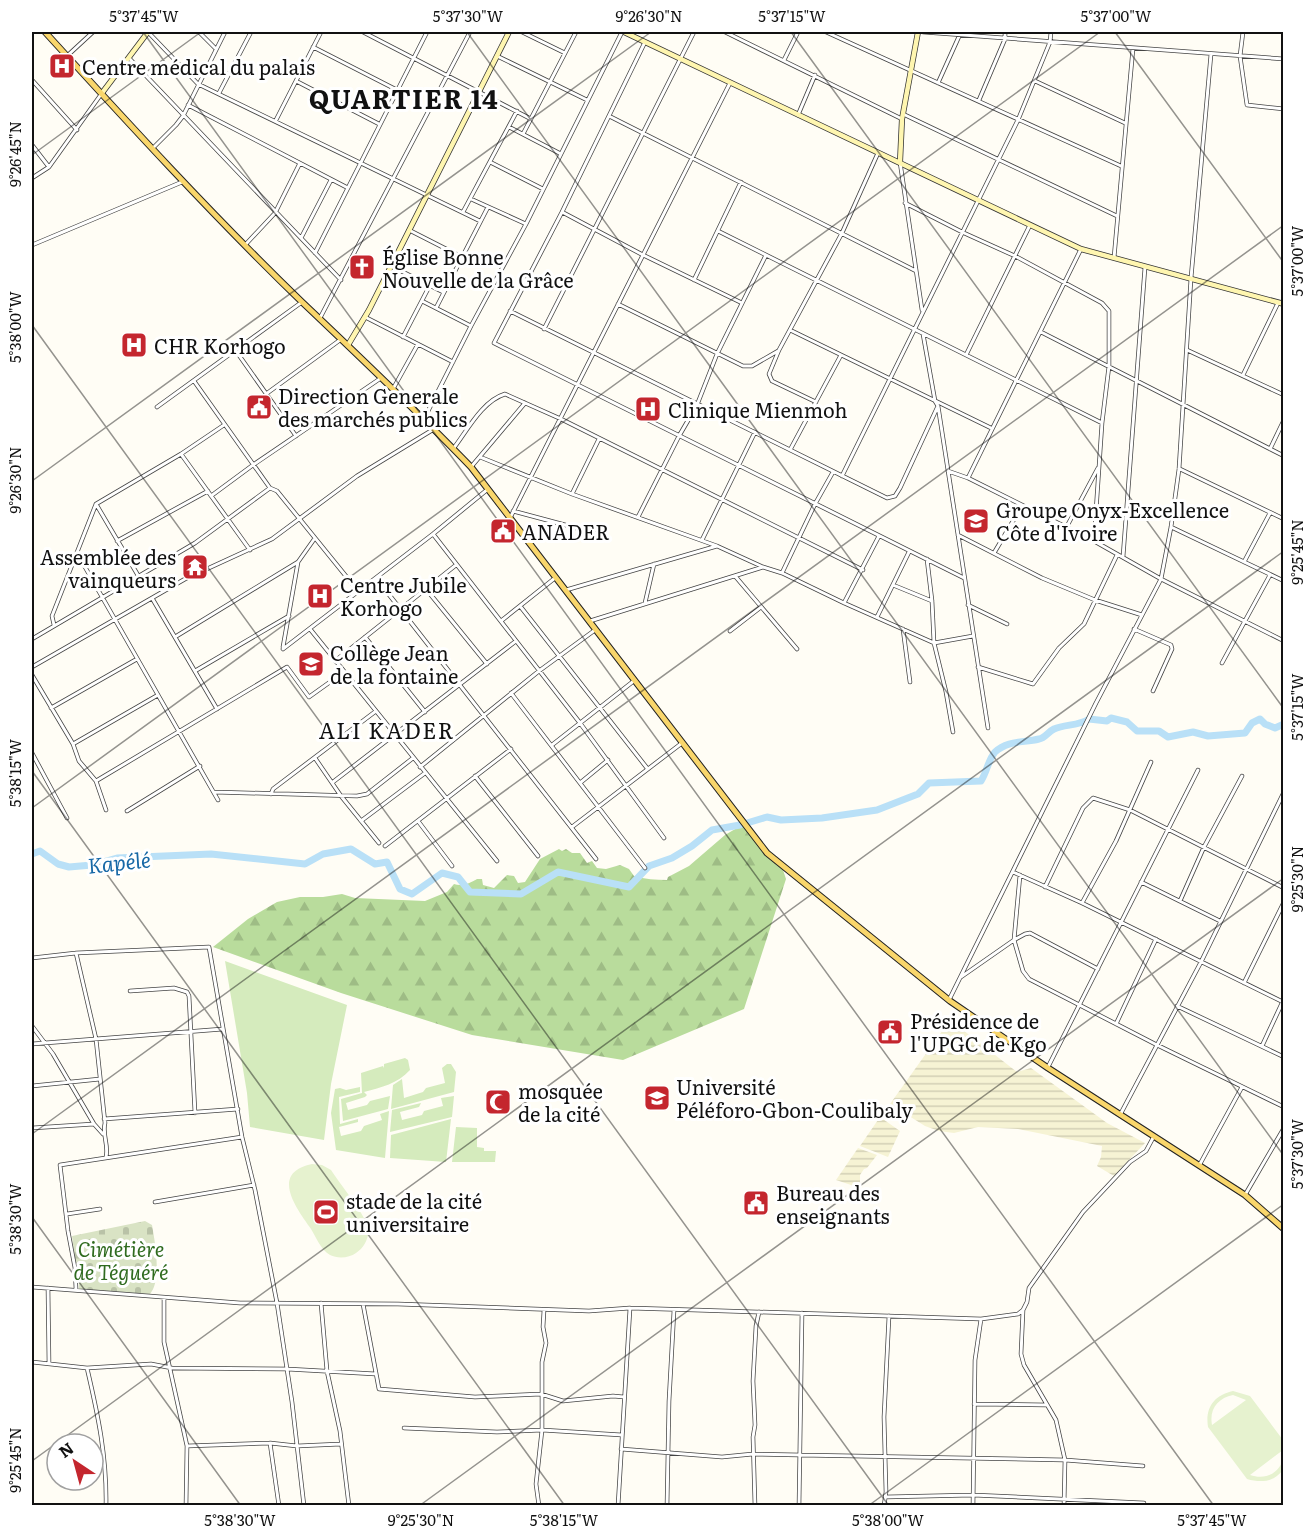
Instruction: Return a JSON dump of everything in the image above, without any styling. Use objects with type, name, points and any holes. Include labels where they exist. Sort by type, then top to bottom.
[{"type":"main road","points":[[45,32],[302,302],[393,388],[471,467],[767,853],[949,1000],[1047,1068],[1245,1195],[1284,1229]]},
{"type":"main road","points":[[102,93],[148,32]]},
{"type":"main road","points":[[348,345],[365,317],[509,32]]},
{"type":"main road","points":[[623,32],[1081,249],[1281,303]]},
{"type":"main road","points":[[900,162],[902,116],[918,32]]},
{"type":"street","points":[[67,56],[93,32]]},
{"type":"street","points":[[148,32],[198,84],[480,221]]},
{"type":"street","points":[[199,32],[216,49]]},
{"type":"street","points":[[153,148],[183,116],[225,32]]},
{"type":"street","points":[[219,93],[251,32]]},
{"type":"street","points":[[276,120],[321,32]]},
{"type":"street","points":[[363,32],[531,119]]},
{"type":"street","points":[[315,253],[427,32]]},
{"type":"street","points":[[320,318],[470,32]]},
{"type":"street","points":[[522,32],[565,53]]},
{"type":"street","points":[[523,134],[576,32]]},
{"type":"street","points":[[424,419],[623,32]]},
{"type":"street","points":[[544,328],[694,32]]},
{"type":"street","points":[[725,32],[1117,216]]},
{"type":"street","points":[[784,60],[798,32]]},
{"type":"street","points":[[826,32],[835,33],[911,71],[1121,166]]},
{"type":"street","points":[[923,32],[961,33],[1005,39],[1284,59]]},
{"type":"street","points":[[979,100],[1005,39],[1005,32]]},
{"type":"street","points":[[842,476],[1018,120],[1050,42],[1051,32]]},
{"type":"street","points":[[1243,32],[1240,56],[1246,105],[1284,109]]},
{"type":"street","points":[[938,83],[961,33]]},
{"type":"street","points":[[645,42],[562,212],[494,343],[964,578]]},
{"type":"street","points":[[313,47],[397,90]]},
{"type":"street","points":[[1114,258],[1133,48]]},
{"type":"street","points":[[949,1000],[1096,703],[1161,579],[1179,469],[1191,278],[1211,54]]},
{"type":"street","points":[[497,56],[587,100]]},
{"type":"street","points":[[128,58],[341,280]]},
{"type":"street","points":[[798,115],[815,75]]},
{"type":"street","points":[[32,80],[77,130]]},
{"type":"street","points":[[296,81],[379,124]]},
{"type":"street","points":[[1035,81],[1125,123]]},
{"type":"street","points":[[510,518],[730,82]]},
{"type":"street","points":[[32,178],[49,167],[102,93]]},
{"type":"street","points":[[188,105],[348,188]]},
{"type":"street","points":[[463,212],[517,111]]},
{"type":"street","points":[[609,116],[916,271]]},
{"type":"street","points":[[509,127],[561,154]]},
{"type":"street","points":[[32,145],[49,167]]},
{"type":"street","points":[[816,402],[770,379],[769,374],[779,350],[842,233],[878,153]]},
{"type":"street","points":[[490,162],[543,189]]},
{"type":"street","points":[[900,162],[922,312]]},
{"type":"street","points":[[246,244],[275,213],[300,163]]},
{"type":"street","points":[[32,245],[184,180]]},
{"type":"street","points":[[301,238],[331,180]]},
{"type":"street","points":[[694,279],[741,182]]},
{"type":"street","points":[[471,199],[525,224]]},
{"type":"street","points":[[905,202],[964,233],[1015,256],[1102,303],[1109,311],[1109,366],[1102,423],[1094,541]]},
{"type":"street","points":[[436,308],[488,207]]},
{"type":"street","points":[[562,212],[643,255],[742,303]]},
{"type":"street","points":[[966,355],[1031,224]]},
{"type":"street","points":[[409,231],[462,257]]},
{"type":"street","points":[[718,231],[1102,423]]},
{"type":"street","points":[[968,478],[1081,249]]},
{"type":"street","points":[[638,518],[679,436],[698,405],[717,354],[766,255]]},
{"type":"street","points":[[391,266],[444,292]]},
{"type":"street","points":[[1123,557],[1145,267]]},
{"type":"street","points":[[403,337],[430,285]]},
{"type":"street","points":[[422,301],[471,326]]},
{"type":"street","points":[[157,407],[302,302]]},
{"type":"street","points":[[1243,375],[1281,303]]},
{"type":"street","points":[[618,304],[743,366],[752,366],[779,350]]},
{"type":"street","points":[[510,311],[887,498],[895,496],[900,488],[938,406]]},
{"type":"street","points":[[365,317],[453,362]]},
{"type":"street","points":[[790,330],[991,428]]},
{"type":"street","points":[[1041,332],[1284,456]]},
{"type":"street","points":[[923,334],[935,401],[938,406],[988,728]]},
{"type":"street","points":[[266,394],[341,339]]},
{"type":"street","points":[[393,388],[418,344]]},
{"type":"street","points":[[1187,350],[1284,395]]},
{"type":"street","points":[[236,351],[296,436]]},
{"type":"street","points":[[790,450],[841,355]]},
{"type":"street","points":[[212,496],[253,465],[381,378]]},
{"type":"street","points":[[194,381],[270,488],[277,491],[358,591]]},
{"type":"street","points":[[453,449],[479,415],[499,396],[505,394],[561,419],[863,570]]},
{"type":"street","points":[[471,467],[525,403]]},
{"type":"street","points":[[1270,448],[1284,420]]},
{"type":"street","points":[[54,625],[52,616],[96,504],[181,454],[224,425]]},
{"type":"street","points":[[32,667],[184,579],[272,539],[357,476],[434,429]]},
{"type":"street","points":[[702,540],[755,432]]},
{"type":"street","points":[[572,494],[599,439]]},
{"type":"street","points":[[181,454],[250,550]]},
{"type":"street","points":[[480,457],[572,494],[717,546],[782,573],[934,643],[973,636]]},
{"type":"street","points":[[1066,528],[1100,466]]},
{"type":"street","points":[[1179,469],[1284,519]]},
{"type":"street","points":[[948,471],[968,478],[1094,541],[1161,579],[1284,641]]},
{"type":"street","points":[[782,573],[833,472]]},
{"type":"street","points":[[32,639],[195,543],[270,488]]},
{"type":"street","points":[[298,562],[283,649],[488,489]]},
{"type":"street","points":[[117,541],[208,491]]},
{"type":"street","points":[[96,504],[139,577]]},
{"type":"street","points":[[994,552],[1022,506]]},
{"type":"street","points":[[513,511],[599,534]]},
{"type":"street","points":[[1244,561],[1270,512]]},
{"type":"street","points":[[1171,527],[1284,581]]},
{"type":"street","points":[[433,534],[580,723],[664,838]]},
{"type":"street","points":[[958,535],[1041,578],[1095,600],[1142,615]]},
{"type":"street","points":[[844,603],[879,536]]},
{"type":"street","points":[[175,637],[298,562],[315,538]]},
{"type":"street","points":[[566,590],[717,546]]},
{"type":"street","points":[[877,618],[909,551]]},
{"type":"street","points":[[77,554],[218,800]]},
{"type":"street","points":[[978,667],[1033,684],[1059,648],[1084,624],[1118,554]]},
{"type":"street","points":[[927,559],[934,643],[953,732]]},
{"type":"street","points":[[645,603],[654,564]]},
{"type":"street","points":[[335,661],[457,565]]},
{"type":"street","points":[[590,621],[763,567]]},
{"type":"street","points":[[1222,663],[1270,574]]},
{"type":"street","points":[[735,576],[797,649]]},
{"type":"street","points":[[501,621],[556,577]]},
{"type":"street","points":[[376,578],[596,859]]},
{"type":"street","points":[[893,585],[932,601]]},
{"type":"street","points":[[426,589],[487,664]]},
{"type":"street","points":[[152,598],[217,709]]},
{"type":"street","points":[[968,605],[1007,624]]},
{"type":"street","points":[[520,606],[647,768]]},
{"type":"street","points":[[729,631],[761,607]]},
{"type":"street","points":[[195,671],[289,616]]},
{"type":"street","points":[[420,767],[596,628]]},
{"type":"street","points":[[310,629],[497,861]]},
{"type":"street","points":[[903,629],[910,682]]},
{"type":"street","points":[[1134,629],[1171,645],[1172,649],[1153,690]]},
{"type":"street","points":[[365,637],[425,712]]},
{"type":"street","points":[[333,782],[516,641]]},
{"type":"street","points":[[51,708],[137,659]]},
{"type":"street","points":[[96,781],[287,667],[309,697],[344,672]]},
{"type":"street","points":[[32,675],[80,760],[96,781],[106,810]]},
{"type":"street","points":[[552,745],[635,680]]},
{"type":"street","points":[[512,693],[645,867]]},
{"type":"street","points":[[73,744],[158,695]]},
{"type":"street","points":[[272,794],[273,789],[376,711]]},
{"type":"street","points":[[572,827],[682,742]]},
{"type":"street","points":[[386,846],[511,749]]},
{"type":"street","points":[[32,753],[67,818]]},
{"type":"street","points":[[315,758],[341,796],[379,843]]},
{"type":"street","points":[[214,792],[341,796],[367,794],[413,758]]},
{"type":"street","points":[[580,783],[608,760]]},
{"type":"street","points":[[1082,903],[1130,810],[1151,762]]},
{"type":"street","points":[[127,811],[200,766]]},
{"type":"street","points":[[1047,1068],[1198,770]]},
{"type":"street","points":[[361,821],[424,773]]},
{"type":"street","points":[[475,776],[538,856]]},
{"type":"street","points":[[1180,902],[1203,848],[1242,776]]},
{"type":"street","points":[[1120,1115],[1201,962],[1284,792]]},
{"type":"street","points":[[1045,887],[1083,808],[1093,798],[1130,810],[1284,888]]},
{"type":"street","points":[[418,821],[452,866]]},
{"type":"street","points":[[1013,872],[1283,1001],[1262,1046]]},
{"type":"street","points":[[1020,875],[1014,940],[1026,976],[1157,1046],[1284,1107]]},
{"type":"street","points":[[1141,882],[1220,921]]},
{"type":"street","points":[[1244,983],[1284,902]]},
{"type":"street","points":[[961,977],[1014,940],[1030,933],[1098,969]]},
{"type":"street","points":[[1116,1024],[1156,939]]},
{"type":"street","points":[[32,958],[75,953],[209,947],[242,1137],[254,1185],[277,1303],[304,1506]]},
{"type":"street","points":[[75,953],[96,1039],[104,1136],[108,1149],[106,1157]]},
{"type":"street","points":[[130,991],[174,988],[187,992],[195,1113]]},
{"type":"street","points":[[1177,1005],[1284,1057]]},
{"type":"street","points":[[32,1026],[53,1054],[94,1124],[104,1136]]},
{"type":"street","points":[[32,1044],[223,1029]]},
{"type":"street","points":[[32,1086],[100,1079]]},
{"type":"street","points":[[1199,1165],[1242,1087]]},
{"type":"street","points":[[104,1119],[238,1109]]},
{"type":"street","points":[[32,1128],[94,1124]]},
{"type":"street","points":[[1245,1195],[1283,1130]]},
{"type":"street","points":[[1064,1506],[1065,1460],[1056,1420],[1024,1365],[1020,1348],[1023,1310],[1029,1288],[1077,1219],[1130,1162],[1146,1151],[1154,1136]]},
{"type":"street","points":[[76,1290],[75,1268],[60,1165],[242,1137]]},
{"type":"street","points":[[155,1202],[254,1185]]},
{"type":"street","points":[[67,1214],[100,1209]]},
{"type":"street","points":[[32,1287],[164,1298],[544,1310],[589,1311],[630,1308],[981,1319],[1018,1314],[1023,1310]]},
{"type":"street","points":[[48,1288],[49,1364]]},
{"type":"street","points":[[164,1298],[165,1342],[187,1446],[186,1506]]},
{"type":"street","points":[[321,1304],[327,1371],[341,1444],[349,1506]]},
{"type":"street","points":[[363,1304],[379,1389],[475,1397],[542,1394],[563,1401],[624,1397]]},
{"type":"street","points":[[618,1506],[630,1308]]},
{"type":"street","points":[[539,1506],[537,1484],[542,1430],[542,1362],[546,1343],[543,1327],[544,1310]]},
{"type":"street","points":[[667,1506],[674,1310]]},
{"type":"street","points":[[755,1506],[753,1381],[759,1312]]},
{"type":"street","points":[[799,1506],[802,1313]]},
{"type":"street","points":[[884,1506],[884,1417],[889,1316]]},
{"type":"street","points":[[973,1506],[977,1333],[981,1319]]},
{"type":"street","points":[[32,1362],[87,1368],[152,1364],[172,1368],[287,1369],[376,1374]]},
{"type":"street","points":[[87,1368],[102,1431],[106,1506]]},
{"type":"street","points":[[974,1404],[1047,1405]]},
{"type":"street","points":[[404,1428],[497,1432],[542,1430],[622,1435]]},
{"type":"street","points":[[187,1446],[270,1443],[297,1446],[341,1444]]},
{"type":"street","points":[[270,1443],[279,1506]]},
{"type":"street","points":[[621,1449],[722,1457],[753,1454],[1065,1460],[1143,1467]]},
{"type":"street","points":[[885,1497],[973,1495],[1064,1498],[1144,1503],[1144,1506]]},
{"type":"shaded area","points":[[950,1020],[1017,1072],[1031,1068],[1107,1123],[1145,1143],[1114,1176],[1097,1166],[1102,1146],[1018,1129],[978,1127],[954,1133],[939,1131],[925,1126],[890,1104]]},
{"type":"shaded area","points":[[880,1117],[900,1131],[888,1157],[860,1146]]},
{"type":"shaded area","points":[[858,1148],[877,1155],[860,1175],[860,1188],[836,1180]]},
{"type":"green space","points":[[742,825],[764,853],[783,870],[786,879],[744,1009],[623,1060],[472,1035],[341,993],[213,947],[248,919],[277,902],[300,897],[342,894],[355,898],[425,901],[447,892],[454,884],[463,885],[477,879],[482,879],[483,885],[494,888],[507,875],[514,876],[518,883],[525,882],[540,859],[559,849],[580,853],[587,863],[592,861],[597,868],[606,869],[620,865],[629,869],[634,876],[667,880],[668,877],[689,866],[725,835]]},
{"type":"green space","points":[[225,961],[347,1005],[331,1084],[324,1140],[250,1127],[247,1093]]},
{"type":"green space","points":[[405,1058],[408,1060],[410,1070],[400,1079],[364,1092],[367,1095],[365,1097],[346,1103],[348,1110],[390,1096],[388,1109],[343,1121],[341,1099],[362,1093],[361,1073],[383,1066],[384,1068],[384,1064]]},
{"type":"green space","points":[[451,1064],[456,1072],[454,1092],[391,1109],[393,1085],[402,1079],[404,1098],[423,1092],[426,1088],[445,1083],[442,1068]]},
{"type":"green space","points":[[360,1087],[360,1092],[339,1097],[340,1124],[358,1119],[358,1122],[339,1127],[341,1136],[361,1131],[364,1126],[382,1120],[380,1114],[389,1111],[385,1158],[336,1150],[331,1113],[335,1089],[346,1090]]},
{"type":"green space","points":[[454,1096],[452,1117],[390,1132],[392,1110],[421,1103],[419,1107],[400,1112],[402,1120],[443,1106],[441,1098]]},
{"type":"green space","points":[[451,1119],[446,1162],[390,1158],[391,1135]]},
{"type":"green space","points":[[456,1127],[477,1128],[477,1147],[484,1148],[484,1151],[496,1151],[495,1162],[452,1162]]},
{"type":"green space","points":[[312,1164],[322,1165],[331,1170],[367,1224],[366,1240],[353,1255],[340,1257],[327,1253],[294,1202],[289,1183],[292,1175],[299,1169]]},
{"type":"green space","name":"Cimétière de Téguéré","points":[[145,1221],[152,1225],[157,1261],[156,1280],[150,1294],[79,1289],[78,1265],[75,1261],[72,1236]]},
{"type":"green space","points":[[1233,1391],[1250,1396],[1283,1440],[1283,1450],[1250,1475],[1261,1477],[1270,1475],[1278,1469],[1283,1460],[1283,1470],[1276,1477],[1262,1481],[1247,1479],[1208,1427],[1208,1414],[1212,1403]],"holes":[[[1233,1395],[1246,1400],[1212,1425],[1213,1409],[1223,1399]]]},
{"type":"waterway","points":[[747,823],[767,817],[781,820],[822,818],[877,810],[918,794],[929,783],[981,781],[993,755],[1000,748],[1041,738],[1054,729],[1089,719],[1107,721],[1111,718],[1127,722],[1137,731],[1159,731],[1168,737],[1193,732],[1208,736],[1245,733],[1252,723],[1260,719],[1275,728],[1284,724]]},
{"type":"waterway","name":"Kapélé","points":[[32,854],[40,851],[58,864],[69,867],[92,865],[117,858],[211,854],[305,864],[323,854],[351,849],[375,864],[387,862],[400,889],[412,894],[442,873],[458,877],[470,892],[521,894],[558,872],[629,887],[649,866],[672,858],[712,830],[740,825]]},
{"type":"place","name":"Centre médical du palais","points":[[62,66]]},
{"type":"place","name":"Église Bonne Nouvelle de la Grâce","points":[[362,267]]},
{"type":"place","name":"CHR Korhogo","points":[[134,345]]},
{"type":"place","name":"Direction Generale des marchés publics","points":[[259,407]]},
{"type":"place","name":"Clinique Mienmoh","points":[[648,409]]},
{"type":"place","name":"Groupe Onyx-Excellence Côte d'Ivoire","points":[[976,521]]},
{"type":"place","name":"ANADER","points":[[503,531]]},
{"type":"place","name":"Assemblée des vainqueurs","points":[[195,567]]},
{"type":"place","name":"Centre Jubile Korhogo","points":[[320,596]]},
{"type":"place","name":"Collège Jean de la fontaine","points":[[311,664]]},
{"type":"place","name":"Présidence de l'UPGC de Kgo","points":[[890,1032]]},
{"type":"place","name":"Université Péléforo-Gbon-Coulibaly","points":[[657,1098]]},
{"type":"place","name":"mosquée de la cité","points":[[498,1102]]},
{"type":"place","name":"Bureau des enseignants","points":[[756,1203]]},
{"type":"place","name":"stade de la cité universitaire","points":[[326,1212]]},
{"type":"district","name":"QUARTIER 14","points":[[404,97]]},
{"type":"district","name":"ALI KADER","points":[[387,729]]}]
